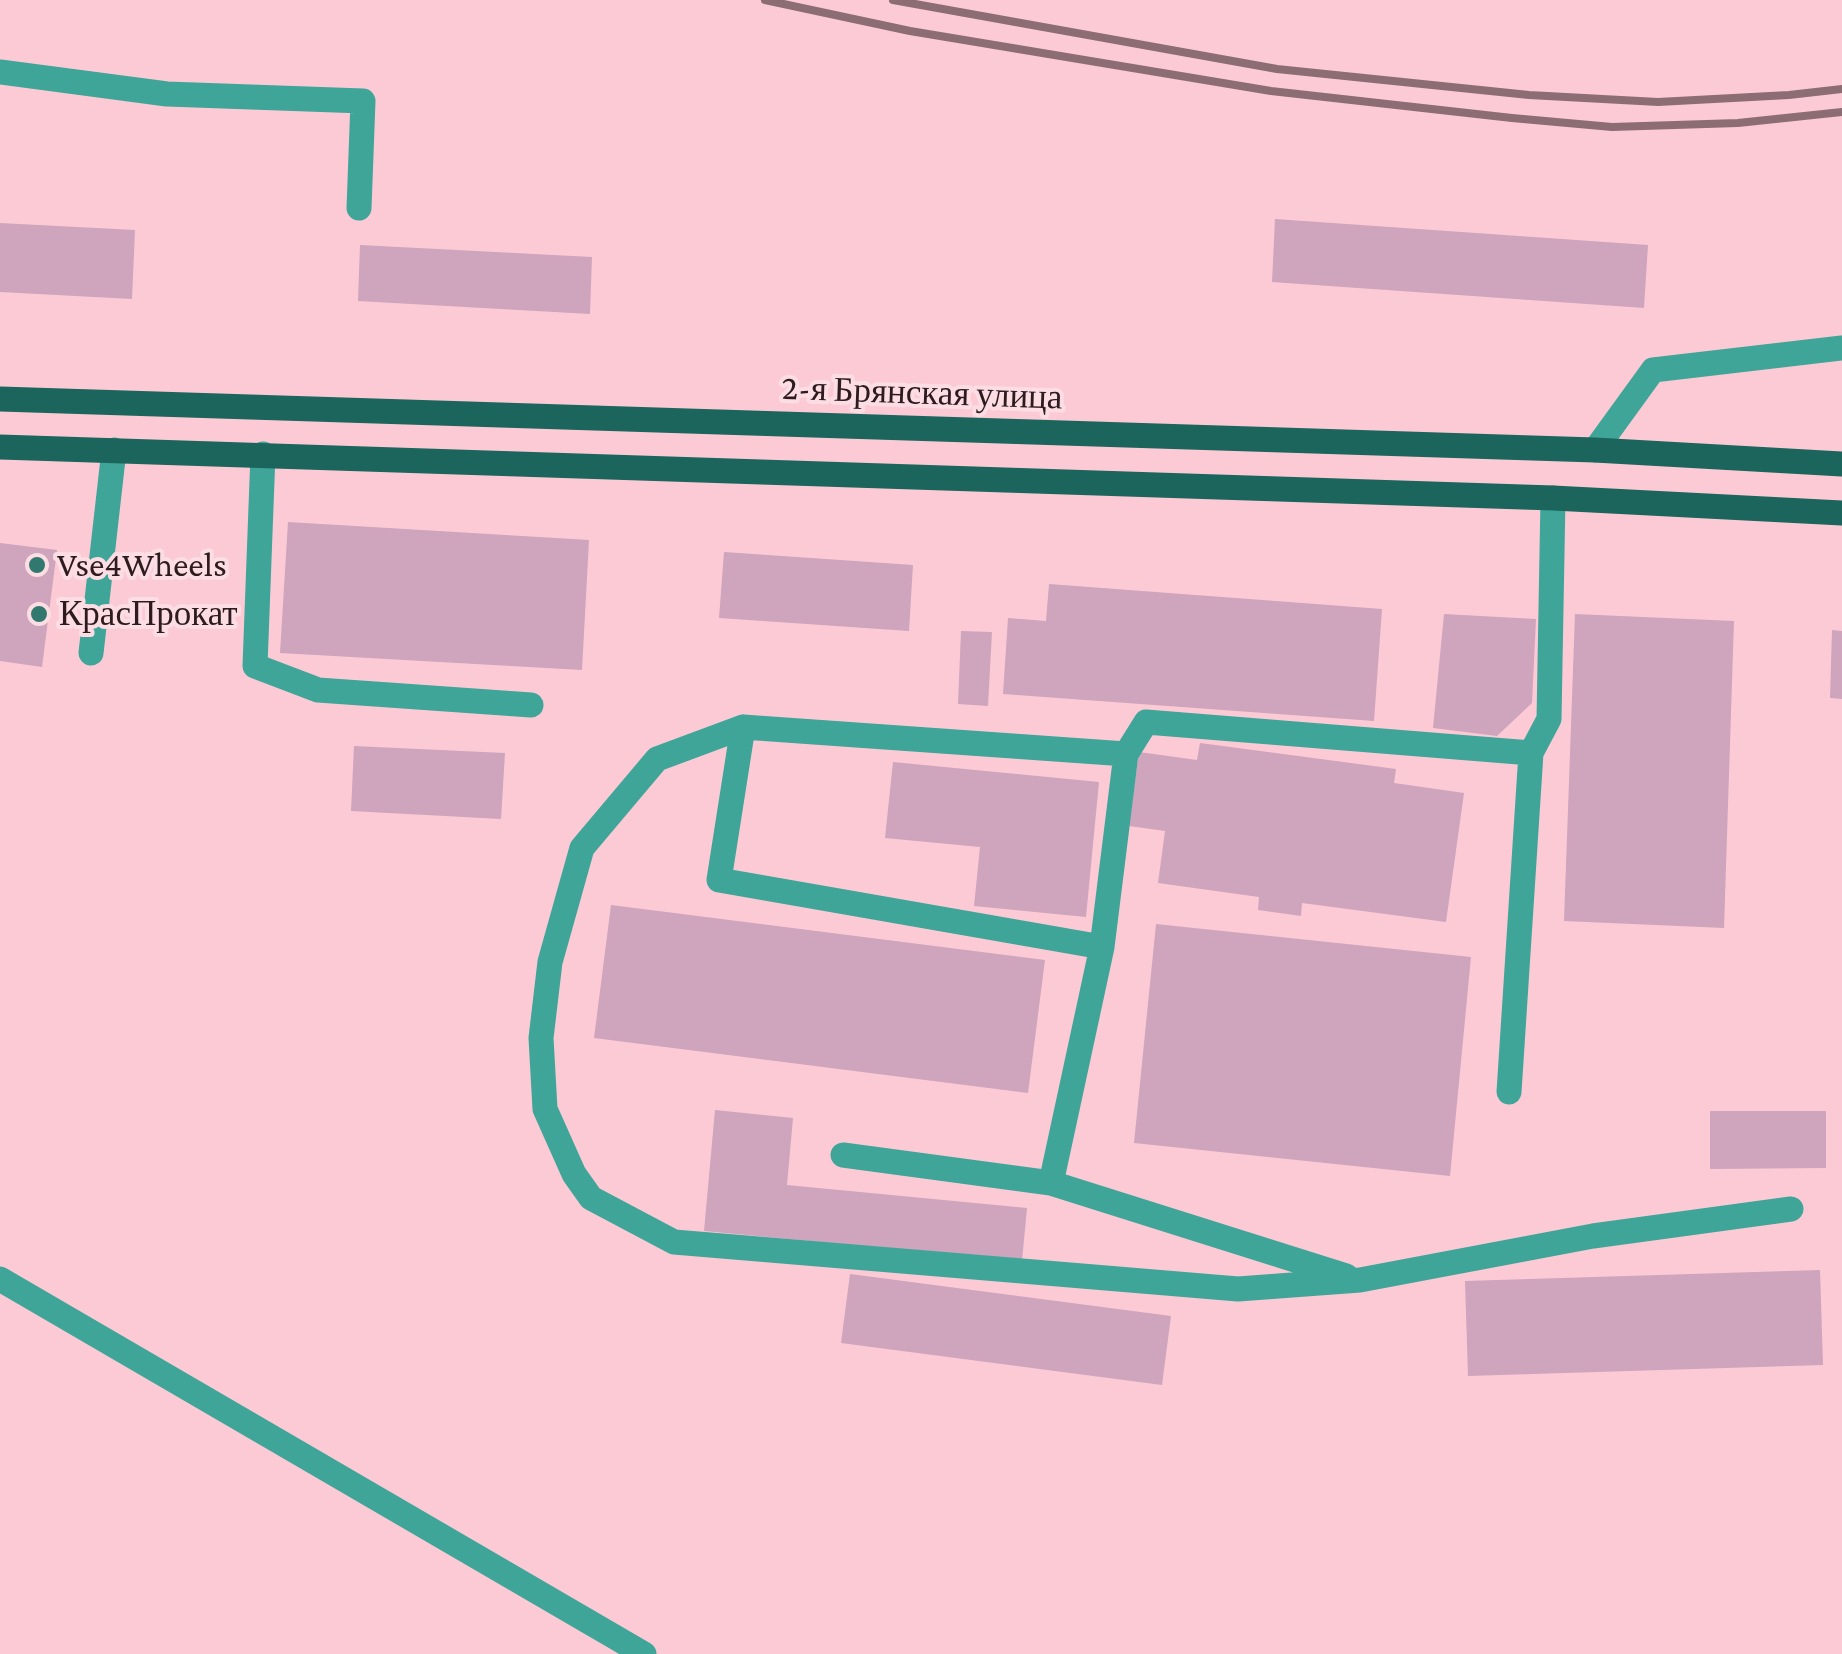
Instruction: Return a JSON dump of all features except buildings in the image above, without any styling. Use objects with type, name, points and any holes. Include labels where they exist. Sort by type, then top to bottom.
[{"type":"main road","name":"2-я Брянская улица","points":[[0,399],[1596,450],[1842,464]]},
{"type":"main road","points":[[0,447],[1553,498],[1842,512]]},
{"type":"street","points":[[0,72],[167,94],[363,101],[359,208]]},
{"type":"street","points":[[1596,450],[1653,370],[1842,348]]},
{"type":"street","points":[[92,652],[114,450]]},
{"type":"street","points":[[264,454],[256,666],[318,690],[531,705]]},
{"type":"street","points":[[1509,1092],[1531,753],[1548,719],[1553,498]]},
{"type":"street","points":[[1051,1183],[1102,948],[1126,754],[1146,722],[1531,753]]},
{"type":"street","points":[[1126,754],[743,726],[658,760],[582,848],[550,962],[541,1038],[546,1109],[574,1174],[591,1198],[674,1242],[1238,1289],[1360,1280],[1594,1236],[1791,1209]]},
{"type":"street","points":[[743,726],[719,880],[1102,948]]},
{"type":"street","points":[[844,1155],[1051,1183],[1360,1280]]},
{"type":"street","points":[[0,1278],[644,1654]]},
{"type":"railway","points":[[765,0],[910,31],[1271,91],[1512,118],[1612,127],[1738,123],[1842,112]]},
{"type":"railway","points":[[893,0],[1277,69],[1529,95],[1658,102],[1842,89]]},
{"type":"place","name":"Vse4Wheels","points":[[37,565]]},
{"type":"place","name":"КрасПрокат","points":[[39,614]]}]
